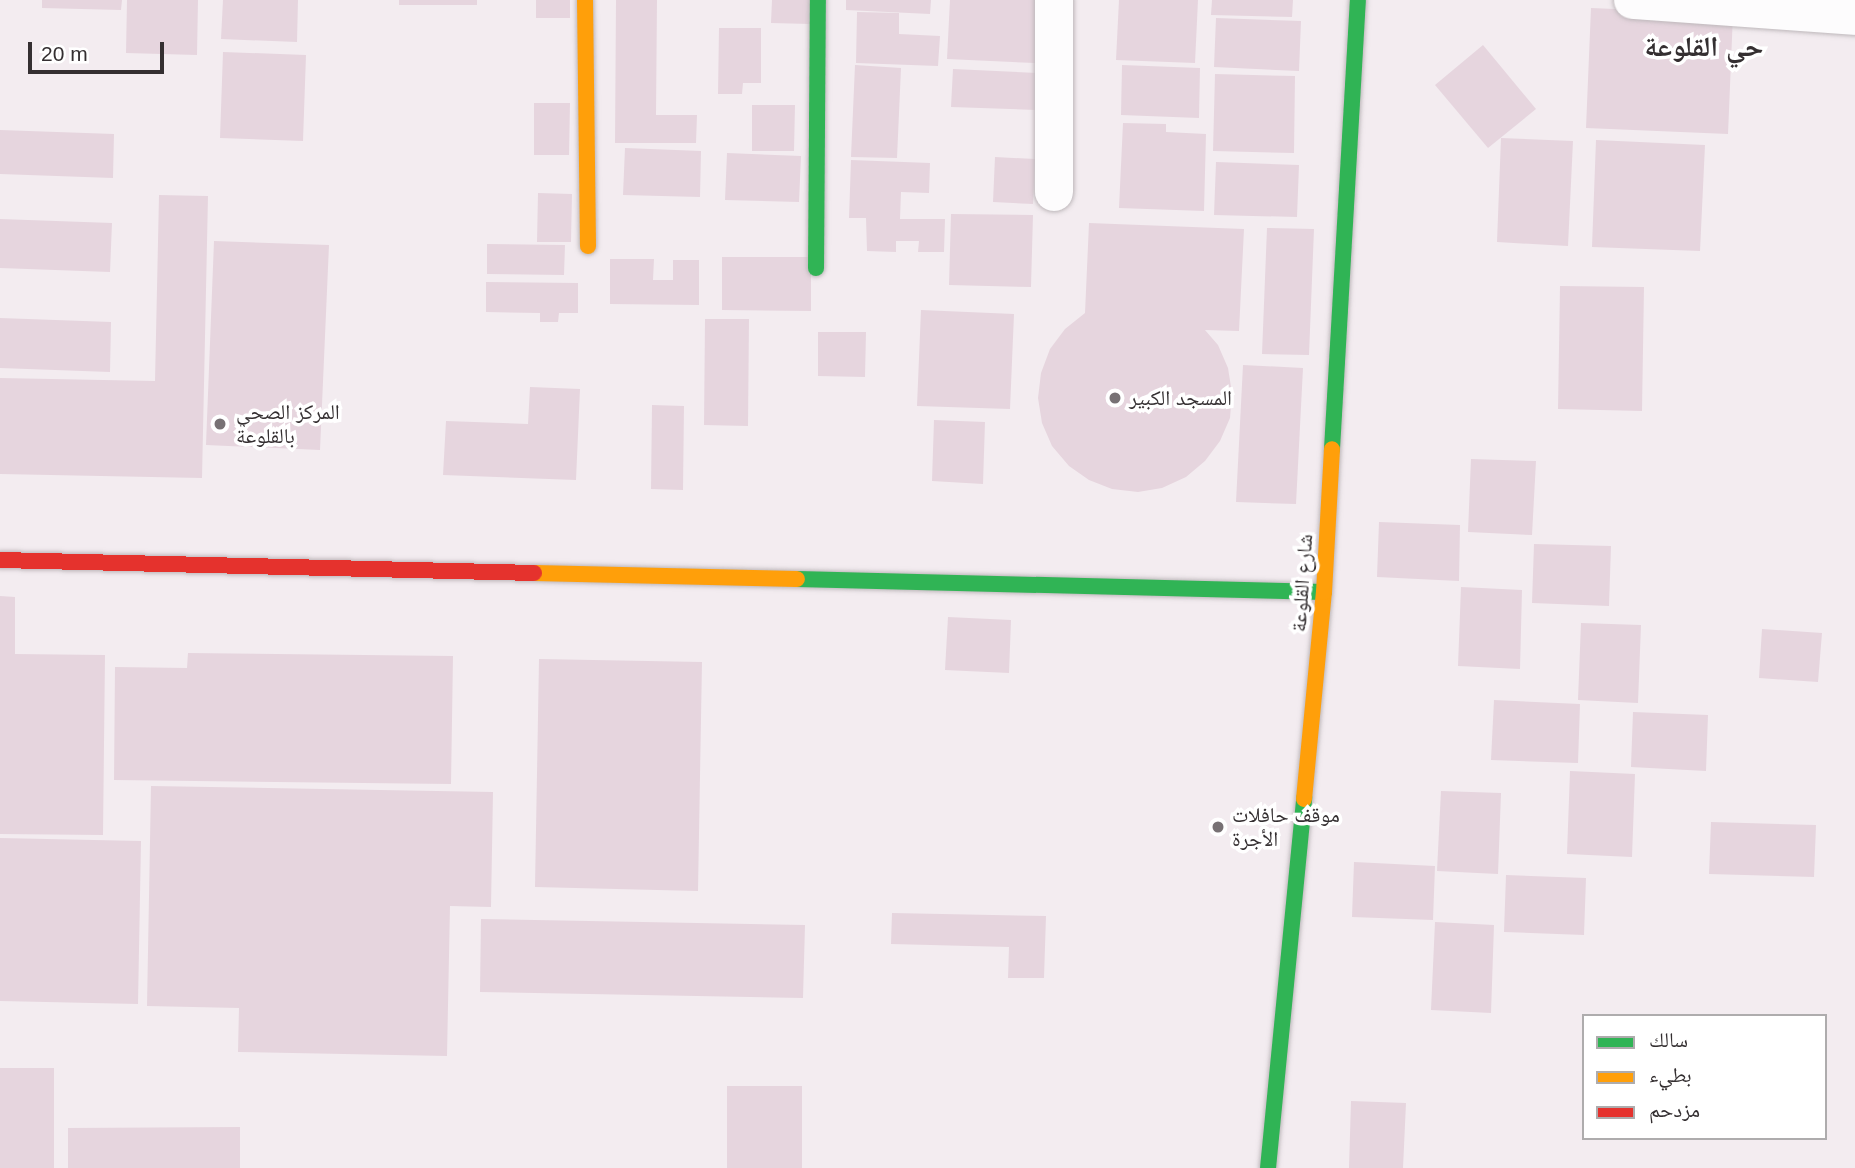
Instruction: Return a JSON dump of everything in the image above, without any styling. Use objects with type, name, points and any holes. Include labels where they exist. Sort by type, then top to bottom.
[{"type":"street","points":[[585,0],[588,246]]},
{"type":"street","points":[[816,268],[818,0]]},
{"type":"street","points":[[1054,0],[1054,192]]},
{"type":"street","name":"شارع القلوعة","points":[[1268,1168],[1324,592],[1358,0]]},
{"type":"street","points":[[1633,0],[1855,16]]},
{"type":"street","points":[[0,561],[1324,592]]},
{"type":"building","points":[[42,0],[122,0],[121,10],[42,8]]},
{"type":"building","points":[[127,0],[198,0],[197,55],[126,53]]},
{"type":"building","points":[[223,0],[298,0],[297,42],[221,39]]},
{"type":"building","points":[[399,0],[477,0],[477,5],[399,5]]},
{"type":"building","points":[[536,0],[570,0],[570,18],[536,18]]},
{"type":"building","points":[[616,0],[657,0],[656,115],[697,115],[696,143],[615,143]]},
{"type":"building","points":[[772,0],[811,0],[810,24],[771,23]]},
{"type":"building","points":[[846,0],[931,0],[930,14],[846,10]]},
{"type":"building","points":[[950,0],[1038,0],[1035,63],[947,59]]},
{"type":"building","points":[[1119,0],[1198,0],[1195,63],[1116,60]]},
{"type":"building","points":[[1212,0],[1293,0],[1292,17],[1211,15]]},
{"type":"building","points":[[1591,8],[1733,14],[1728,134],[1586,128]]},
{"type":"building","points":[[857,12],[899,13],[899,34],[940,36],[938,66],[856,63]]},
{"type":"building","points":[[1216,18],[1301,21],[1299,71],[1214,67]]},
{"type":"building","points":[[719,28],[761,28],[761,83],[743,83],[742,94],[718,94]]},
{"type":"building","points":[[1483,45],[1536,109],[1488,148],[1435,85]]},
{"type":"building","points":[[223,52],[306,55],[303,141],[220,138]]},
{"type":"building","points":[[855,65],[901,68],[897,158],[851,157]]},
{"type":"building","points":[[1122,65],[1200,68],[1199,118],[1121,115]]},
{"type":"building","points":[[953,69],[1037,73],[1036,110],[951,107]]},
{"type":"building","points":[[1215,74],[1295,76],[1294,153],[1213,151]]},
{"type":"building","points":[[534,103],[570,103],[569,155],[534,155]]},
{"type":"building","points":[[752,105],[795,105],[794,151],[752,151]]},
{"type":"building","points":[[1123,123],[1166,124],[1166,132],[1206,134],[1204,211],[1119,208]]},
{"type":"building","points":[[0,130],[114,134],[113,178],[0,174]]},
{"type":"building","points":[[1501,138],[1573,141],[1568,246],[1497,242]]},
{"type":"building","points":[[1596,140],[1705,145],[1700,251],[1592,247]]},
{"type":"building","points":[[625,148],[701,151],[700,197],[623,195]]},
{"type":"building","points":[[727,153],[801,156],[799,202],[725,200]]},
{"type":"building","points":[[995,157],[1035,159],[1033,204],[993,202]]},
{"type":"building","points":[[851,160],[930,163],[929,193],[901,192],[900,219],[945,219],[944,252],[918,252],[919,241],[896,241],[896,252],[867,251],[866,218],[849,218]]},
{"type":"building","points":[[1216,162],[1299,165],[1297,217],[1214,215]]},
{"type":"building","points":[[538,193],[572,194],[571,242],[537,242]]},
{"type":"building","points":[[159,195],[208,196],[202,478],[0,474],[0,378],[155,381]]},
{"type":"building","points":[[951,214],[1033,215],[1031,287],[949,285]]},
{"type":"building","points":[[0,219],[112,223],[110,272],[0,268]]},
{"type":"building","points":[[1089,223],[1244,229],[1239,331],[1205,330],[1218,345],[1228,368],[1232,393],[1230,418],[1220,441],[1205,461],[1186,477],[1162,488],[1138,492],[1112,489],[1089,480],[1069,466],[1052,446],[1042,423],[1038,398],[1041,373],[1050,349],[1065,329],[1085,313]]},
{"type":"building","points":[[1267,228],[1314,229],[1309,355],[1262,354]]},
{"type":"building","points":[[214,241],[329,245],[320,450],[206,445]]},
{"type":"building","points":[[487,244],[565,245],[564,275],[487,274]]},
{"type":"building","points":[[722,257],[811,257],[811,311],[722,310]]},
{"type":"building","points":[[610,259],[654,259],[653,280],[673,280],[673,260],[699,260],[699,305],[610,304]]},
{"type":"building","points":[[486,282],[578,283],[578,313],[559,313],[558,322],[540,322],[540,313],[486,312]]},
{"type":"building","points":[[1560,286],[1644,287],[1642,411],[1558,409]]},
{"type":"building","points":[[921,310],[1014,314],[1010,409],[917,406]]},
{"type":"building","points":[[0,318],[111,322],[110,372],[0,368]]},
{"type":"building","points":[[705,319],[749,319],[748,426],[704,425]]},
{"type":"building","points":[[818,332],[866,332],[865,377],[818,376]]},
{"type":"building","points":[[1243,365],[1303,368],[1296,504],[1236,502]]},
{"type":"building","points":[[530,387],[580,389],[576,480],[443,475],[446,421],[528,424]]},
{"type":"building","points":[[652,405],[684,406],[683,490],[651,489]]},
{"type":"building","points":[[934,420],[985,422],[983,484],[932,481]]},
{"type":"building","points":[[1471,459],[1536,461],[1532,535],[1468,532]]},
{"type":"building","points":[[1379,522],[1460,525],[1459,581],[1377,577]]},
{"type":"building","points":[[1534,544],[1611,546],[1609,606],[1532,603]]},
{"type":"building","points":[[1461,587],[1522,590],[1520,669],[1458,666]]},
{"type":"building","points":[[0,596],[15,597],[15,654],[105,655],[103,835],[0,834]]},
{"type":"building","points":[[948,617],[1011,620],[1009,673],[945,670]]},
{"type":"building","points":[[1581,623],[1641,625],[1638,703],[1578,700]]},
{"type":"building","points":[[1762,629],[1822,633],[1818,682],[1759,678]]},
{"type":"building","points":[[188,653],[453,656],[451,784],[114,780],[115,667],[187,668]]},
{"type":"building","points":[[539,659],[702,662],[698,891],[535,887]]},
{"type":"building","points":[[1494,700],[1580,704],[1578,763],[1491,760]]},
{"type":"building","points":[[1633,712],[1708,715],[1706,771],[1631,767]]},
{"type":"building","points":[[1570,771],[1635,774],[1632,857],[1567,854]]},
{"type":"building","points":[[151,786],[493,792],[491,907],[450,906],[447,1056],[238,1052],[239,1008],[147,1006]]},
{"type":"building","points":[[1441,791],[1501,793],[1498,874],[1437,871]]},
{"type":"building","points":[[1711,822],[1816,825],[1814,877],[1709,874]]},
{"type":"building","points":[[0,838],[141,841],[138,1004],[0,1001]]},
{"type":"building","points":[[1354,862],[1435,866],[1433,920],[1352,917]]},
{"type":"building","points":[[1506,875],[1586,878],[1584,935],[1504,932]]},
{"type":"building","points":[[892,913],[1046,916],[1044,978],[1008,978],[1009,947],[891,944]]},
{"type":"building","points":[[481,919],[805,925],[803,998],[480,992]]},
{"type":"building","points":[[1435,922],[1494,925],[1491,1013],[1431,1010]]},
{"type":"building","points":[[0,1068],[54,1068],[54,1168],[0,1168]]},
{"type":"building","points":[[727,1086],[802,1086],[802,1168],[727,1168]]},
{"type":"building","points":[[1351,1101],[1406,1103],[1403,1168],[1349,1168]]},
{"type":"building","points":[[240,1127],[240,1168],[68,1168],[68,1128]]},
{"type":"traffic: fast","points":[[816,268],[818,0]]},
{"type":"traffic: fast","points":[[1332,449],[1358,0]]},
{"type":"traffic: fast","points":[[797,579],[1324,592]]},
{"type":"traffic: fast","points":[[1268,1168],[1304,799]]},
{"type":"traffic: slow","points":[[585,0],[588,246]]},
{"type":"traffic: slow","points":[[1304,799],[1324,592],[1332,449]]},
{"type":"traffic: slow","points":[[534,573],[797,579]]},
{"type":"traffic: jam","points":[[0,560],[534,573]]},
{"type":"place","name":"المسجد الكبير","points":[[1115,398]]},
{"type":"place","name":"المركز الصحي بالقلوعة","points":[[220,424]]},
{"type":"place","name":"موقف حافلات الأجرة","points":[[1218,827]]},
{"type":"district","name":"حي القلوعة","points":[[1704,47]]}]
